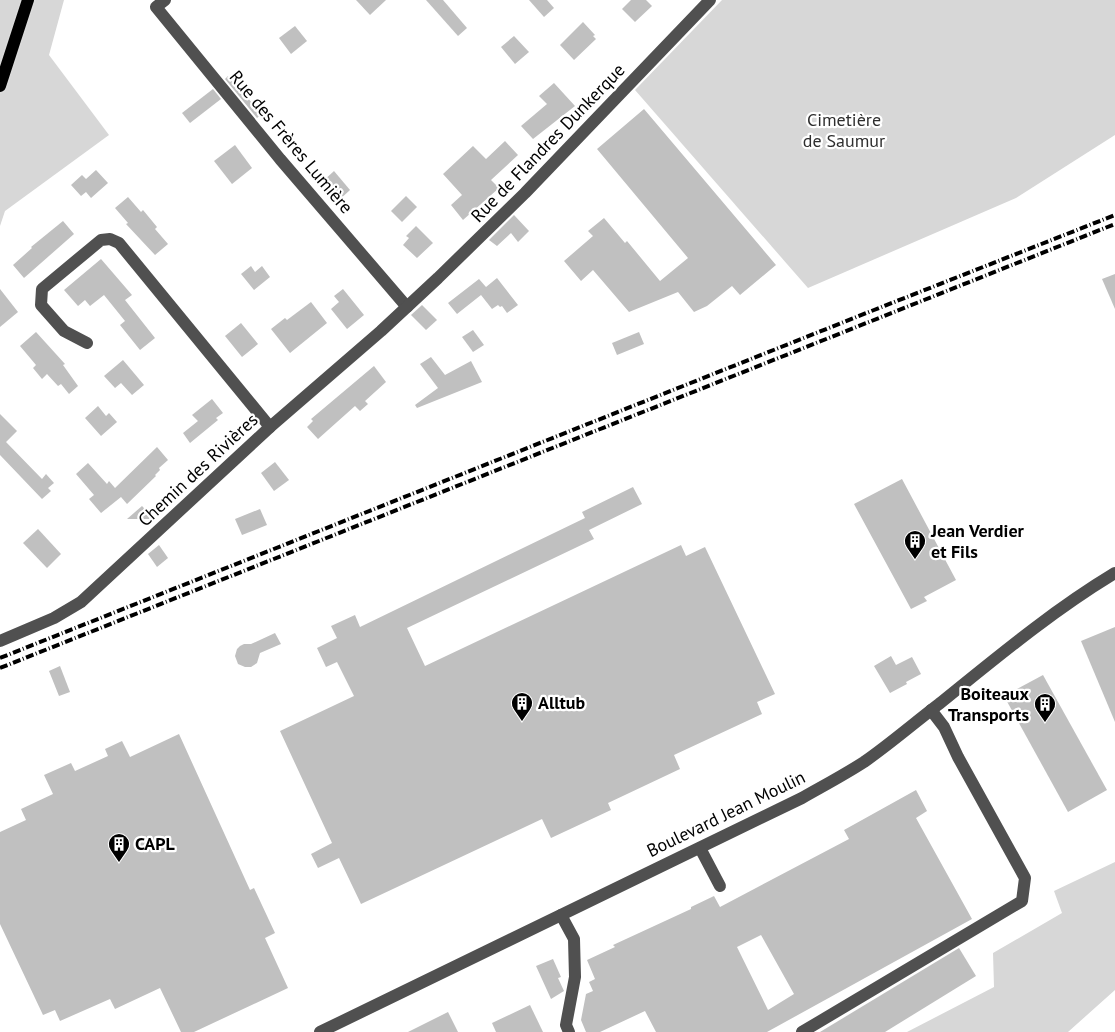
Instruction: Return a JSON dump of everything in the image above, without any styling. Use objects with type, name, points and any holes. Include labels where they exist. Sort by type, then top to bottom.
[{"type":"main road","points":[[0,86],[28,0]]},
{"type":"street","name":"Rue de Flandres Dunkerque","points":[[407,307],[525,193],[710,0]]},
{"type":"street","name":"Rue des Frères Lumière","points":[[157,2],[280,159],[407,307]]},
{"type":"street","points":[[87,343],[64,331],[41,305],[42,290],[100,240],[110,239],[119,242],[270,427]]},
{"type":"street","name":"Chemin des Rivières","points":[[0,641],[54,618],[81,602],[270,427],[407,307]]},
{"type":"street","name":"Boulevard Jean Moulin","points":[[320,1032],[802,798],[832,781],[864,761],[1065,605],[1115,573]]},
{"type":"street","points":[[802,1032],[1022,901],[1025,878],[958,757],[944,727],[931,710]]},
{"type":"street","points":[[700,848],[720,886]]},
{"type":"street","points":[[561,915],[574,939],[575,977],[566,1025],[569,1032]]},
{"type":"green space","points":[[0,0],[64,0],[49,55],[109,135],[5,211],[0,226]]},
{"type":"green space","name":"Cimetière de Saumur","points":[[722,0],[1115,0],[1115,135],[1016,198],[808,288],[635,90]]},
{"type":"green space","points":[[1115,862],[1115,990],[1068,1032],[907,1032],[994,987],[993,953],[1062,913],[1054,891]]},
{"type":"building","points":[[356,0],[386,0],[370,15]]},
{"type":"building","points":[[426,0],[443,0],[467,28],[458,36]]},
{"type":"building","points":[[529,0],[547,0],[554,8],[544,17]]},
{"type":"building","points":[[631,0],[646,0],[652,6],[635,22],[622,9]]},
{"type":"building","points":[[583,22],[595,35],[593,36],[596,39],[574,60],[560,45]]},
{"type":"building","points":[[295,26],[307,41],[291,54],[279,38]]},
{"type":"building","points":[[514,36],[529,52],[515,64],[501,47]]},
{"type":"building","points":[[228,76],[262,114],[257,118],[225,79]]},
{"type":"building","points":[[554,83],[575,106],[533,139],[521,126],[547,104],[539,96]]},
{"type":"building","points":[[213,89],[221,99],[190,123],[182,113]]},
{"type":"building","points":[[644,109],[776,265],[740,295],[732,286],[707,306],[694,312],[678,292],[629,312],[593,270],[581,281],[564,261],[593,236],[588,231],[604,218],[625,243],[627,241],[660,281],[688,258],[597,149]]},
{"type":"building","points":[[505,141],[518,155],[491,180],[499,188],[463,220],[451,205],[462,195],[443,174],[473,146],[486,159]]},
{"type":"building","points":[[235,145],[252,168],[232,184],[214,161]]},
{"type":"building","points":[[96,170],[108,183],[91,198],[86,192],[81,196],[71,185],[82,175],[86,179]]},
{"type":"building","points":[[334,171],[350,190],[338,201],[322,182]]},
{"type":"building","points":[[406,196],[417,207],[402,222],[391,211]]},
{"type":"building","points":[[128,197],[141,212],[143,210],[157,227],[155,229],[168,244],[155,255],[126,224],[128,223],[115,208]]},
{"type":"building","points":[[514,215],[529,231],[518,242],[511,233],[497,246],[489,240]]},
{"type":"building","points":[[63,221],[74,234],[24,278],[13,265],[31,247]]},
{"type":"building","points":[[416,226],[433,243],[417,258],[403,245],[409,238],[406,236]]},
{"type":"building","points":[[101,259],[132,295],[125,300],[155,338],[140,350],[120,325],[125,321],[104,295],[90,306],[85,300],[78,306],[64,290]]},
{"type":"building","points":[[251,266],[255,272],[262,266],[270,277],[254,290],[241,274]]},
{"type":"building","points":[[1115,274],[1115,309],[1102,279]]},
{"type":"building","points":[[497,278],[518,305],[507,313],[502,306],[498,305],[492,309],[481,295],[457,314],[448,303],[479,279],[486,287]]},
{"type":"building","points":[[0,289],[18,312],[0,327]]},
{"type":"building","points":[[343,289],[364,315],[347,329],[331,309],[339,302],[334,296]]},
{"type":"building","points":[[311,302],[327,323],[290,353],[271,329]]},
{"type":"building","points":[[422,305],[437,320],[426,330],[411,315]]},
{"type":"building","points":[[241,323],[258,344],[242,357],[225,336]]},
{"type":"building","points":[[473,330],[484,345],[473,352],[462,337]]},
{"type":"building","points":[[36,332],[65,364],[63,365],[78,386],[69,394],[61,384],[58,386],[47,374],[42,379],[33,368],[36,365],[20,346]]},
{"type":"building","points":[[639,332],[644,344],[617,355],[612,343]]},
{"type":"building","points":[[431,357],[445,375],[471,361],[482,382],[417,408],[415,405],[438,388],[420,364]]},
{"type":"building","points":[[123,360],[144,385],[132,395],[121,383],[115,388],[104,376]]},
{"type":"building","points":[[374,366],[386,382],[365,401],[368,404],[360,411],[355,406],[318,439],[307,427],[313,421],[311,419]]},
{"type":"building","points":[[212,399],[223,413],[216,418],[218,420],[190,443],[183,433],[198,421],[192,415]]},
{"type":"building","points":[[98,406],[106,416],[109,413],[117,422],[101,436],[85,418]]},
{"type":"building","points":[[0,414],[17,431],[6,442],[42,479],[46,474],[54,483],[48,488],[51,491],[42,499],[0,455]]},
{"type":"building","points":[[157,447],[168,460],[159,468],[160,470],[156,476],[127,504],[121,497],[101,513],[89,499],[94,495],[76,474],[88,463],[107,484],[109,481],[115,488]]},
{"type":"building","points":[[275,462],[289,480],[274,491],[261,473]]},
{"type":"building","name":"Jean Verdier et Fils","points":[[902,479],[956,580],[924,597],[927,601],[911,609],[854,504]]},
{"type":"building","name":"Alltub","points":[[633,487],[642,504],[589,530],[594,539],[407,628],[425,666],[681,545],[686,556],[705,547],[775,694],[757,702],[762,714],[674,755],[680,769],[608,803],[611,810],[551,838],[542,819],[361,904],[339,858],[318,868],[311,854],[332,843],[280,731],[354,696],[337,662],[326,667],[317,648],[337,638],[331,626],[355,615],[360,627],[585,518],[582,512]]},
{"type":"building","points":[[142,506],[154,519],[127,519]]},
{"type":"building","points":[[260,509],[267,525],[242,535],[235,519]]},
{"type":"building","points":[[38,529],[61,554],[47,568],[23,543]]},
{"type":"building","points":[[159,545],[168,558],[157,567],[148,554]]},
{"type":"building","points":[[1115,627],[1115,722],[1081,641]]},
{"type":"building","points":[[275,633],[281,644],[260,653],[257,663],[251,667],[238,664],[235,656],[240,646],[251,644]]},
{"type":"building","points":[[891,656],[896,665],[912,657],[921,674],[890,693],[874,666]]},
{"type":"building","points":[[60,666],[70,692],[59,696],[49,671]]},
{"type":"building","name":"Boiteaux Transports","points":[[1043,675],[1107,790],[1068,812],[1004,696]]},
{"type":"building","name":"CAPL","points":[[179,734],[250,890],[254,888],[275,933],[265,938],[288,988],[194,1032],[181,1032],[160,988],[115,1009],[110,999],[60,1021],[55,1010],[43,1015],[0,924],[0,832],[26,820],[21,809],[53,794],[44,775],[71,763],[75,771],[108,756],[105,749],[122,741],[130,757]]},
{"type":"building","points":[[916,790],[927,811],[916,818],[972,919],[767,1032],[656,1032],[645,1011],[600,1032],[586,1032],[581,1020],[586,994],[593,991],[589,982],[595,979],[587,960],[615,947],[613,945],[691,909],[691,907],[714,896],[720,907],[849,839],[844,830]],"holes":[[[761,935],[794,994],[768,1010],[737,947]]]},
{"type":"building","points":[[959,948],[976,976],[885,1032],[820,1032]]},
{"type":"building","points":[[553,959],[561,977],[558,978],[564,991],[551,999],[536,966]]},
{"type":"building","points":[[530,1005],[543,1032],[496,1032],[492,1023]]},
{"type":"building","points":[[448,1012],[458,1032],[408,1032]]},
{"type":"railway","points":[[0,658],[1115,215]]},
{"type":"railway","points":[[0,668],[1115,224]]},
{"type":"place","name":"Jean Verdier et Fils","points":[[915,560]]},
{"type":"place","name":"Alltub","points":[[522,722]]},
{"type":"place","name":"Boiteaux Transports","points":[[1045,723]]},
{"type":"place","name":"CAPL","points":[[119,863]]}]
